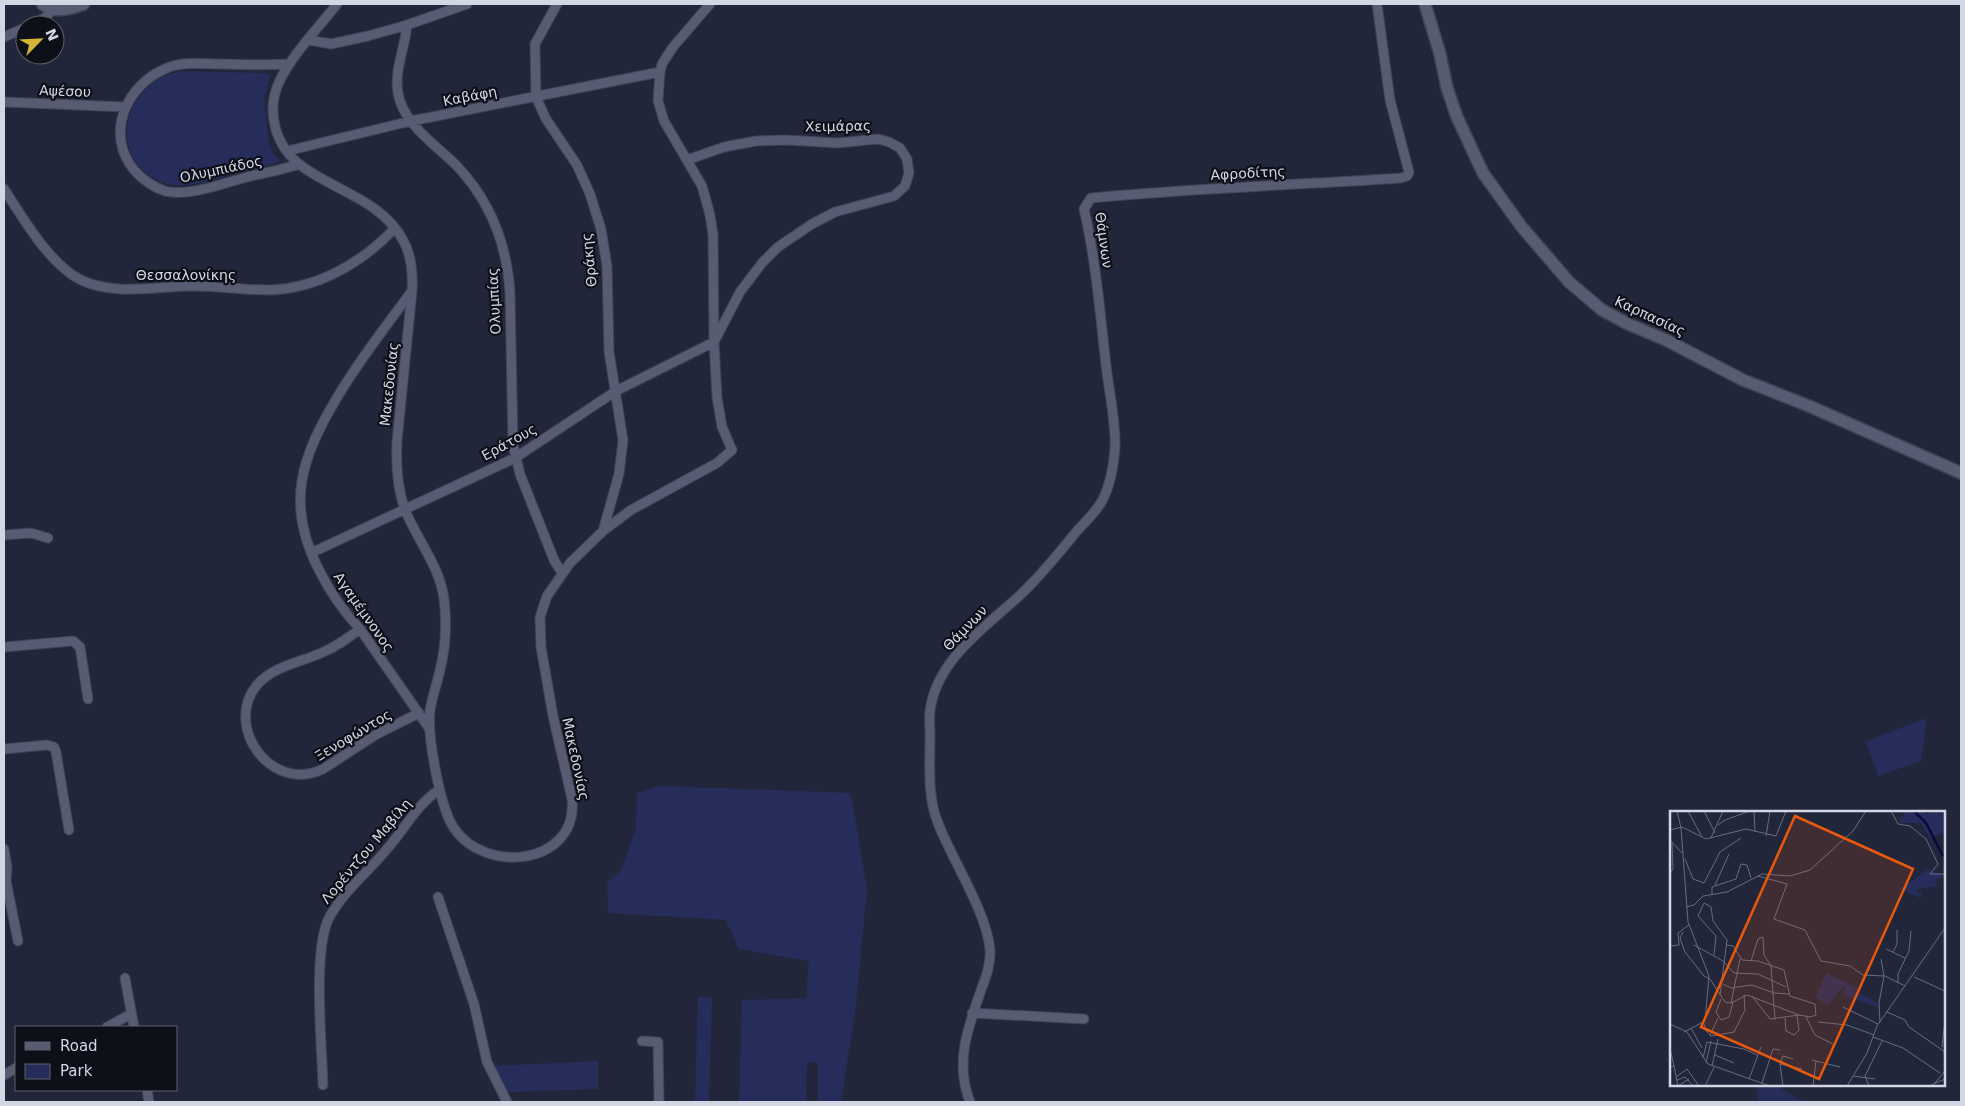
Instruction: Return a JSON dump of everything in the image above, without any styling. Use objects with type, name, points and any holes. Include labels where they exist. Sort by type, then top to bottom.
[{"type":"main road","points":[[50,6],[66,9],[83,4]]},
{"type":"street","name":"Μακεδονίας","points":[[337,4],[289,64],[277,87],[272,107],[275,128],[287,151],[299,164],[367,203],[395,228],[403,238],[409,252],[412,270],[412,291],[397,450],[399,483],[405,510],[436,571],[444,598],[446,636],[431,706],[430,729],[439,790],[450,820],[460,837],[474,848],[490,854],[512,858],[533,855],[554,845],[567,829],[573,813],[572,799],[552,716],[540,636],[540,617],[544,603],[562,573],[577,554],[603,531],[631,510],[717,463],[732,450],[723,432],[719,415],[714,342],[715,295],[710,215],[702,186],[669,131],[660,112],[658,91],[660,72],[667,55],[710,4]]},
{"type":"street","points":[[309,40],[331,44],[407,25],[467,4]]},
{"type":"street","name":"Θράκης","points":[[558,4],[535,44],[536,97],[546,119],[577,165],[590,194],[601,229],[607,266],[609,352],[622,426],[623,452],[619,474],[603,531]]},
{"type":"street","name":"Αφροδίτης","points":[[1091,198],[1154,192],[1342,182],[1407,176],[1409,172],[1390,100],[1377,4]]},
{"type":"street","name":"Καρπασίας","points":[[1425,4],[1440,54],[1447,88],[1457,117],[1483,173],[1521,226],[1569,282],[1602,310],[1628,324],[1666,340],[1743,380],[1809,406],[1961,473]]},
{"type":"street","name":"Ολυμπίας","points":[[407,25],[397,86],[400,102],[412,121],[475,187],[494,220],[499,236],[509,274],[512,422],[515,458],[554,560],[562,573]]},
{"type":"street","name":"Ολυμπιάδος","points":[[289,64],[193,63],[172,66],[147,79],[125,107],[120,132],[121,143],[124,155],[142,178],[164,191],[177,193],[189,192],[299,164]]},
{"type":"street","name":"Καβάφη","points":[[287,151],[412,121],[660,72]]},
{"type":"street","name":"Αψέσου","points":[[4,102],[125,107]]},
{"type":"street","name":"Χειμάρας","points":[[687,160],[724,147],[763,140],[838,143],[878,139],[900,148],[907,159],[909,168],[905,186],[894,196],[829,214],[795,235],[774,251],[754,272],[740,292],[714,342]]},
{"type":"street","name":"Θεσσαλονίκης","points":[[4,189],[34,233],[67,271],[88,283],[111,288],[203,285],[258,290],[286,288],[320,279],[340,270],[375,247],[395,228]]},
{"type":"street","name":"Θάμνων","points":[[970,1102],[964,1083],[962,1061],[964,1041],[988,969],[989,944],[977,908],[936,821],[931,789],[930,711],[935,691],[946,669],[964,646],[1020,595],[1054,559],[1103,500],[1110,478],[1115,448],[1114,426],[1102,316],[1084,209],[1091,198]]},
{"type":"street","name":"Αγαμέμνονος","points":[[412,291],[358,364],[313,441],[303,475],[300,504],[303,530],[310,554],[331,593],[360,629],[430,729]]},
{"type":"street","name":"Εράτους","points":[[310,554],[515,458],[616,391],[714,342]]},
{"type":"street","points":[[4,535],[31,533],[48,538]]},
{"type":"street","name":"Ξενοφώντος","points":[[360,629],[331,649],[280,668],[258,684],[249,698],[246,717],[249,734],[257,752],[269,765],[278,770],[298,775],[314,774],[377,734],[419,713]]},
{"type":"street","points":[[4,648],[73,641],[77,643],[80,647],[88,699]]},
{"type":"street","points":[[4,749],[47,745],[54,747],[69,830]]},
{"type":"street","name":"Λορέντζου Μαβίλη","points":[[323,1085],[320,951],[329,917],[342,898],[385,852],[425,801],[439,790]]},
{"type":"street","points":[[4,848],[8,867],[6,881],[18,941]]},
{"type":"street","points":[[438,897],[474,1004],[487,1062],[507,1102]]},
{"type":"street","points":[[125,978],[134,1026]]},
{"type":"street","points":[[972,1013],[1084,1019]]},
{"type":"street","points":[[109,1026],[131,1014]]},
{"type":"street","points":[[642,1041],[658,1042],[659,1102]]},
{"type":"green space","points":[[186,71],[265,73],[270,76],[264,99],[268,138],[273,154],[280,160],[279,162],[196,184],[177,185],[161,182],[154,178],[142,169],[132,156],[127,128],[130,114],[137,100],[146,89],[159,79],[173,73]]},
{"type":"green space","points":[[1927,718],[1921,761],[1878,776],[1866,741]]},
{"type":"green space","points":[[660,786],[851,793],[867,890],[855,1013],[841,1102],[818,1102],[818,1063],[807,1062],[806,1102],[739,1102],[742,1000],[806,998],[809,961],[739,949],[726,920],[608,913],[607,882],[621,871],[636,828],[637,793]]},
{"type":"green space","points":[[698,997],[712,998],[709,1102],[695,1102]]},
{"type":"green space","points":[[598,1061],[598,1089],[506,1092],[492,1066]]},
{"type":"green space","points":[[1757,1086],[1777,1086],[1804,1102],[1758,1102]]}]
